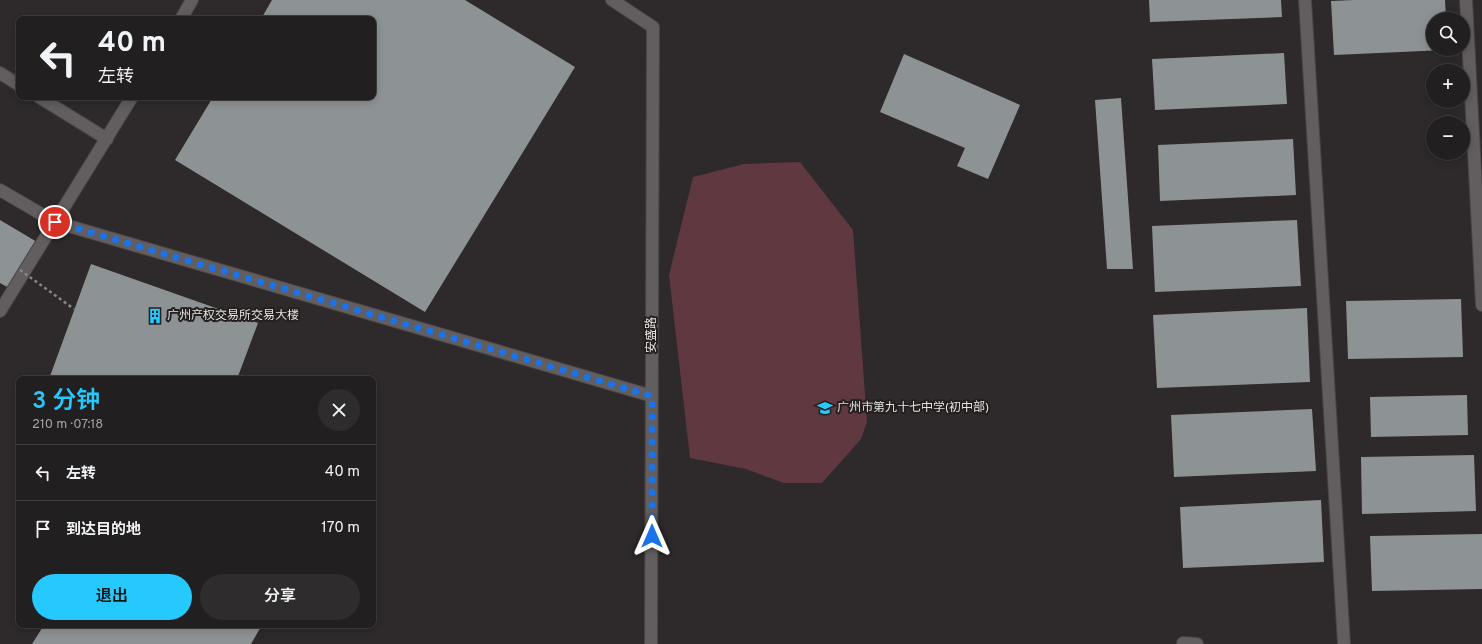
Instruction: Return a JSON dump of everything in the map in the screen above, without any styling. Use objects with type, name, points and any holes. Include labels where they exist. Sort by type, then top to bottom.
[{"type":"street","points":[[183,16],[192,0]]},
{"type":"street","name":"安盛路","points":[[612,0],[653,27],[651,644]]},
{"type":"street","points":[[1305,0],[1344,644]]},
{"type":"street","points":[[1466,0],[1482,305]]},
{"type":"street","points":[[0,73],[16,83]]},
{"type":"street","points":[[44,100],[107,139]]},
{"type":"street","points":[[0,311],[130,100]]},
{"type":"street","points":[[0,190],[55,222],[652,396]]},
{"type":"street","points":[[1183,643],[1197,644]]},
{"type":"path","points":[[20,270],[74,309]]},
{"type":"shaded area","points":[[800,162],[853,230],[867,422],[861,439],[822,483],[784,483],[746,469],[690,458],[669,275],[693,177],[744,164]]},
{"type":"building","points":[[272,0],[465,0],[575,67],[425,312],[175,160],[211,100],[376,100],[376,16],[263,16]]},
{"type":"building","points":[[1149,0],[1281,0],[1282,17],[1150,22]]},
{"type":"building","points":[[1445,0],[1446,12],[1426,12],[1426,51],[1334,55],[1331,1]]},
{"type":"building","points":[[1284,53],[1287,104],[1155,110],[1152,59]]},
{"type":"building","points":[[904,54],[1020,105],[988,179],[957,166],[965,148],[880,112]]},
{"type":"building","points":[[1121,98],[1133,269],[1107,269],[1095,100]]},
{"type":"building","points":[[1293,139],[1296,195],[1160,201],[1158,145]]},
{"type":"building","points":[[0,220],[37,242],[9,288],[0,283]]},
{"type":"building","points":[[1297,220],[1301,286],[1155,292],[1152,226]]},
{"type":"building","name":"广州产权交易所交易大楼","points":[[91,264],[258,323],[238,376],[50,376]]},
{"type":"building","points":[[1461,299],[1463,357],[1348,359],[1346,301]]},
{"type":"building","points":[[1307,308],[1310,382],[1157,388],[1153,315]]},
{"type":"building","points":[[1467,395],[1468,435],[1371,437],[1370,397]]},
{"type":"building","points":[[1312,409],[1316,471],[1174,477],[1171,415]]},
{"type":"building","points":[[1474,455],[1476,511],[1362,514],[1361,457]]},
{"type":"building","points":[[1321,500],[1324,562],[1183,568],[1180,507]]},
{"type":"building","points":[[1482,534],[1482,589],[1372,591],[1370,536]]},
{"type":"building","points":[[42,628],[260,628],[251,644],[32,644]]},
{"type":"place","name":"广州产权交易所交易大楼","points":[[155,316]]},
{"type":"place","name":"广州市第九十七中学(初中部)","points":[[825,408]]},
{"type":"route","points":[[55,222],[652,396],[652,536]]}]
